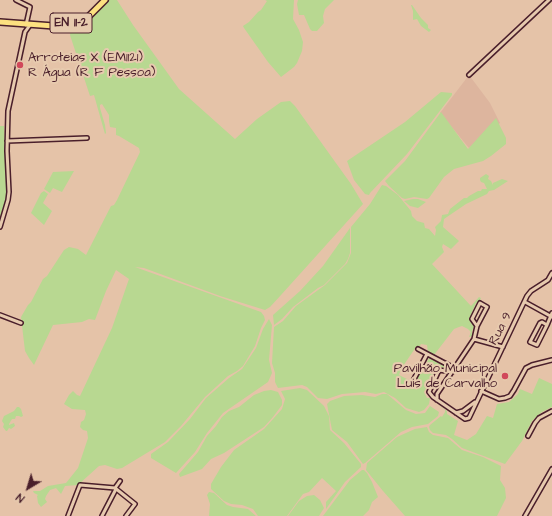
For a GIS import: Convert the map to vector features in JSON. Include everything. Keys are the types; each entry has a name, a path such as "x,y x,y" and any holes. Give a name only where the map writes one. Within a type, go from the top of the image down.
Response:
{"main road":[{"name":"EN 11-2","path":"0,22 54,26 77,22 89,16 105,0"}],"street":[{"path":"0,227 9,192 7,141 8,111 30,7 16,0"},
{"path":"469,75 549,0"},
{"path":"24,32 26,25"},
{"path":"7,141 87,138"},
{"name":"Rua 9","path":"456,413 465,419 469,418 531,291 548,280 552,273"},
{"path":"525,302 551,316 547,325 536,345 530,342 540,323 542,322 547,325"},
{"path":"437,400 437,394 474,340 477,326 487,306 480,303 472,319 477,326"},
{"path":"0,314 21,324"},
{"path":"474,340 503,346"},
{"path":"418,349 453,370"},
{"path":"414,379 427,354"},
{"path":"482,390 499,399 510,396 526,368 552,360"},
{"path":"453,370 439,370 429,392 437,400 456,413"},
{"name":"Rua 9","path":"456,413 463,411 476,401"},
{"path":"528,436 539,418 552,411"},
{"path":"525,516 552,469"},
{"path":"102,516 120,481"},
{"path":"68,516 80,485 116,489 135,504 126,516"}],"shaded area":[{"path":"469,75 490,103 500,123 469,148 440,113"}],"green space":[{"path":"108,0 117,0 179,89 235,139 257,119 281,102 290,101 351,184 363,204 270,307 265,310 220,296 144,268 135,267 261,312 265,320 255,346 243,366 228,376 205,397 181,426 165,442 122,468 117,469 105,465 99,466 78,485 65,486 61,494 56,488 50,490 45,499 47,502 41,507 38,503 38,495 33,491 40,491 48,486 66,483 78,468 88,438 87,431 80,427 86,414 85,410 72,409 64,404 73,391 80,396 112,328 129,279 116,270 95,320 89,319 82,322 53,325 34,365 25,351 21,317 43,279 47,276 64,250 69,247 78,249 86,255 111,206 114,205 117,200 140,152 139,148 116,135 116,128 110,127 109,115 102,104 100,105 100,108 105,125 105,134 94,95 90,96 70,35 72,27 94,14"},
{"path":"265,0 294,0 293,19 303,42 302,51 297,63 281,77 268,62 243,26 261,10 267,1"},
{"path":"298,0 334,0 325,9 323,16 324,23 317,31 312,31 310,29 304,15 299,15 297,4"},
{"path":"411,5 428,25 428,28 431,30 429,32 421,26 417,19 413,20"},
{"path":"441,92 452,93 452,95 407,154 369,195 365,194 354,180 347,161 405,122"},
{"path":"441,112 468,149 496,118 506,138 506,144 483,161 454,169 444,177 429,198 402,198 385,181 405,161"},
{"path":"0,126 4,126 7,195 0,222"},
{"path":"74,171 62,192 53,188 50,193 44,189 53,172"},
{"path":"486,174 489,176 488,179 493,185 493,183 502,179 508,181 494,190 489,191 487,194 466,204 444,219 443,227 459,241 451,249 443,244 442,247 444,252 432,264 471,306 479,297 481,298 479,302 476,303 469,319 474,327 472,336 469,337 471,332 462,326 454,329 434,355 428,352 427,345 421,344 420,346 416,347 401,369 399,375 415,383 416,380 419,380 417,378 429,358 450,369 437,367 424,392 427,398 430,398 429,404 424,410 419,412 406,408 395,398 384,392 376,394 365,392 342,394 327,399 318,398 307,387 302,385 278,388 275,382 275,373 272,363 274,327 283,321 296,306 325,285 347,263 351,253 351,227 370,204 382,185 386,186 398,195 411,211 412,216 417,221 424,223 425,228 429,229 435,236 435,227 441,221 442,215 448,214 450,209 464,198 481,191 482,189 487,189 484,183 480,180 480,178"},
{"path":"44,191 48,194 43,203 52,211 44,225 31,213 41,193"},
{"path":"413,199 426,202 418,208 410,206 404,201"},
{"path":"350,228 350,253 345,264 324,285 293,307 274,325 273,315 300,291 323,266"},
{"path":"269,319 272,325 269,360 272,373 268,382 223,413 207,433 195,452 176,473 151,458 151,454 168,442 190,419 206,398 242,369 256,348 263,329"},
{"path":"539,378 552,384 552,407 542,412 532,421 522,441 505,464 462,448 446,435 433,433 430,430 430,425 441,416 442,417 445,412 445,410 436,403 447,411 447,414 458,421 454,435 467,440 476,434 487,416 493,418 497,404 509,402 518,394 520,389 532,394"},
{"path":"300,388 307,390 324,406 329,416 330,430 344,443 361,464 361,467 345,482 326,509 326,502 336,491 322,478 309,492 303,494 287,516 258,516 253,509 224,501 211,489 211,484 221,467 234,450 264,429 282,409 285,399 281,391"},
{"path":"271,390 278,392 282,400 282,405 264,427 224,453 211,459 202,469 180,477 179,474 198,452 207,436 222,417 229,411 239,407 254,395"},
{"path":"382,394 387,394 406,410 416,414 425,413 430,406 439,412 438,416 428,424 412,427 401,432 363,464 347,442 332,430 327,404 330,401 344,396 362,395 375,397"},
{"path":"17,407 21,409 23,416 16,416 15,419 12,419 9,425 14,423 15,426 6,431 3,427 4,424 2,421 4,416 14,411"},
{"path":"427,427 429,432 433,435 448,438 462,450 483,457 501,466 500,480 505,488 506,498 497,516 405,516 366,470 367,463 397,437 415,429"},
{"path":"362,470 367,473 378,497 372,502 369,510 363,516 323,516 350,480"},
{"path":"209,492 214,493 227,505 248,509 256,516 209,516 210,504 207,495"},
{"path":"314,495 320,500 324,508 319,516 288,516 299,501 307,496"}],"place":[{"name":"Arroteias X (EM1121) R Água (R F Pessoa)","path":"20,65"},
{"name":"Pavilhão Municipal Luís de Carvalho","path":"505,376"}]}
